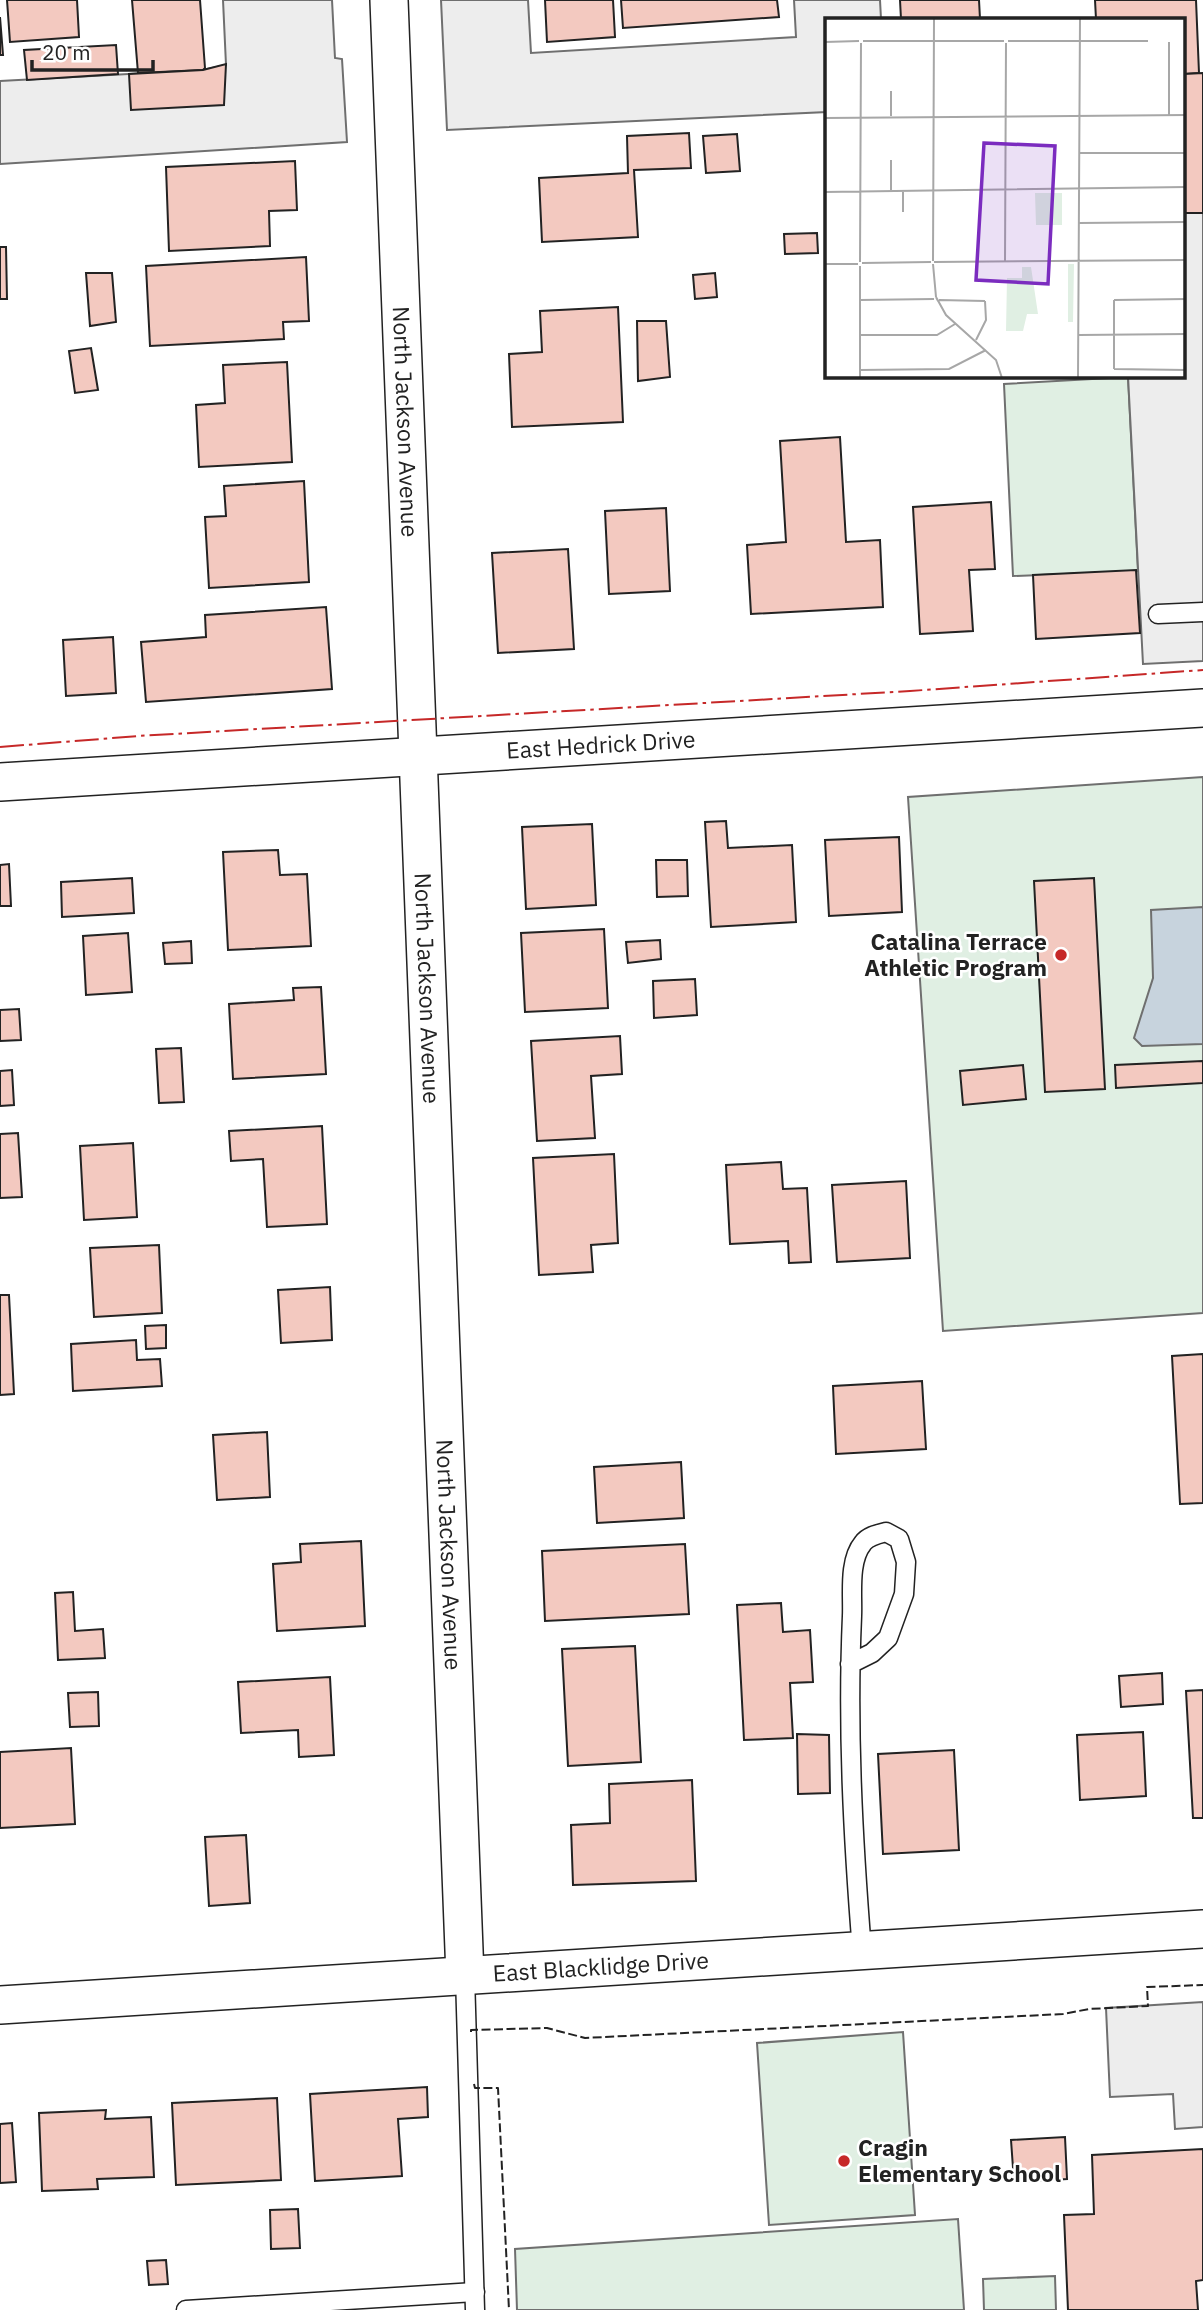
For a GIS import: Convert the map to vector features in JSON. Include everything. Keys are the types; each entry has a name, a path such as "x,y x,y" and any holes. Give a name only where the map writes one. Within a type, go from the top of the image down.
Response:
{"street":[{"name":"North Jackson Avenue","path":"389,0 465,1976"},
{"name":"East Hedrick Drive","path":"0,782 1203,708"},
{"name":"East Blacklidge Drive","path":"0,2005 1203,1929"}],"lane":[{"path":"1158,614 1203,612"},
{"path":"850,1664 872,1653 888,1638 904,1594 906,1562 900,1539 886,1532 873,1536 862,1544 854,1564 850,1664 849,1742 862,1951"},
{"path":"186,2310 475,2301 465,1976"}],"green space":[{"path":"1128,378 1138,571 1013,576 1004,384"},
{"name":"Catalina Terrace Athletic Program","path":"1203,777 1203,1313 943,1331 908,797"},
{"path":"903,2032 915,2215 769,2225 757,2043"},
{"path":"958,2219 964,2310 517,2310 515,2249"},
{"path":"1055,2276 1056,2310 984,2310 983,2279"}],"shaded area":[{"path":"223,0 332,0 335,58 342,59 347,142 0,164 0,81 202,70 226,65"},
{"path":"441,0 528,0 531,53 796,37 794,0 880,0 881,18 825,18 825,112 447,130"},
{"path":"1186,213 1203,213 1203,661 1143,664 1128,378 1186,378"},
{"path":"1203,907 1203,1044 1142,1046 1134,1038 1153,978 1151,910"},
{"path":"1203,2002 1203,2127 1175,2129 1173,2094 1110,2097 1106,2008"}],"building":[{"path":"7,0 77,0 79,37 10,42"},
{"path":"132,0 200,0 205,68 138,73"},
{"path":"545,0 613,0 615,37 547,42"},
{"path":"621,0 777,0 779,17 623,28"},
{"path":"900,0 979,0 980,18 901,18"},
{"path":"1095,0 1196,0 1199,73 1186,74 1186,18 1096,18"},
{"path":"0,17 3,55 0,55"},
{"path":"116,45 118,74 27,80 24,50"},
{"path":"226,64 224,105 131,110 129,74 203,70"},
{"path":"1203,73 1203,213 1186,213 1186,74"},
{"path":"689,133 691,168 634,170 638,237 542,242 539,178 628,173 627,136"},
{"path":"737,134 740,171 706,173 703,136"},
{"path":"295,161 297,210 269,211 270,246 169,251 166,167"},
{"path":"817,233 818,253 785,254 784,234"},
{"path":"0,247 6,247 7,299 0,299"},
{"path":"306,257 309,321 283,322 284,339 150,346 146,266"},
{"path":"86,273 112,273 116,322 90,326"},
{"path":"715,273 717,297 695,299 693,275"},
{"path":"618,307 623,422 512,427 509,354 542,352 540,311"},
{"path":"637,321 666,321 670,377 638,381"},
{"path":"91,348 98,390 75,393 69,351"},
{"path":"287,362 292,462 199,467 196,405 225,403 223,365"},
{"path":"840,437 846,542 880,540 883,607 751,614 747,545 786,542 780,441"},
{"path":"304,481 309,582 209,588 205,517 226,516 224,486"},
{"path":"991,502 995,569 969,570 973,631 920,634 913,507"},
{"path":"666,508 670,591 609,594 605,511"},
{"path":"568,549 574,649 498,653 492,553"},
{"path":"1136,570 1140,633 1036,639 1033,575"},
{"path":"326,607 332,689 146,702 141,642 206,637 205,615"},
{"path":"113,637 116,693 66,696 63,640"},
{"path":"726,821 728,848 792,845 796,922 711,927 705,822"},
{"path":"592,824 596,905 526,909 522,827"},
{"path":"899,837 902,912 829,916 825,840"},
{"path":"278,850 280,875 307,874 311,946 228,950 223,852"},
{"path":"656,860 687,860 688,896 657,897"},
{"path":"9,864 11,906 0,906 0,865"},
{"path":"132,878 134,913 62,917 61,882"},
{"path":"1094,878 1105,1089 1045,1092 1034,881"},
{"path":"604,929 608,1008 525,1012 521,933"},
{"path":"128,933 132,992 86,995 83,936"},
{"path":"660,940 661,959 628,963 626,942"},
{"path":"191,941 192,963 165,964 163,943"},
{"path":"695,979 697,1015 654,1018 653,981"},
{"path":"321,987 326,1074 233,1079 229,1004 294,1000 293,988"},
{"path":"19,1009 21,1040 0,1041 0,1010"},
{"path":"620,1036 622,1074 591,1076 595,1138 537,1141 531,1041"},
{"path":"181,1048 184,1102 159,1103 156,1049"},
{"path":"1203,1061 1203,1083 1116,1088 1115,1065"},
{"path":"1023,1065 1026,1099 963,1105 960,1071"},
{"path":"12,1070 14,1105 0,1106 0,1071"},
{"path":"322,1126 327,1224 267,1227 263,1159 231,1161 229,1131"},
{"path":"18,1133 22,1197 0,1198 0,1134"},
{"path":"133,1143 137,1217 84,1220 80,1146"},
{"path":"614,1154 618,1243 591,1245 593,1272 539,1275 533,1158"},
{"path":"781,1162 783,1189 807,1188 811,1262 789,1263 788,1241 730,1244 726,1165"},
{"path":"906,1181 910,1258 837,1262 832,1185"},
{"path":"159,1245 162,1313 94,1317 90,1248"},
{"path":"330,1287 332,1340 281,1343 278,1290"},
{"path":"0,1295 9,1295 14,1394 0,1395"},
{"path":"166,1325 166,1348 146,1349 145,1326"},
{"path":"136,1340 137,1360 160,1359 162,1386 73,1391 71,1344"},
{"path":"1203,1354 1203,1503 1180,1504 1172,1356"},
{"path":"922,1381 926,1449 836,1454 833,1386"},
{"path":"267,1432 270,1497 217,1500 213,1435"},
{"path":"681,1462 684,1518 597,1523 594,1467"},
{"path":"361,1541 365,1626 277,1631 273,1564 301,1562 300,1544"},
{"path":"685,1544 689,1614 545,1621 542,1551"},
{"path":"73,1592 75,1631 103,1629 105,1658 58,1660 55,1593"},
{"path":"781,1603 783,1632 810,1630 813,1682 790,1683 793,1738 744,1740 737,1605"},
{"path":"635,1646 641,1762 568,1766 562,1649"},
{"path":"1162,1673 1163,1704 1121,1707 1119,1676"},
{"path":"330,1677 334,1755 299,1757 298,1730 241,1733 238,1682"},
{"path":"1203,1690 1203,1818 1193,1818 1186,1691"},
{"path":"98,1692 99,1726 70,1727 68,1693"},
{"path":"1143,1732 1146,1796 1080,1800 1077,1735"},
{"path":"797,1734 829,1735 830,1793 798,1794"},
{"path":"71,1748 75,1824 0,1828 0,1752"},
{"path":"954,1750 959,1850 883,1854 878,1754"},
{"path":"692,1780 696,1881 573,1885 571,1825 610,1823 609,1784"},
{"path":"246,1835 250,1903 209,1906 205,1837"},
{"path":"427,2087 428,2117 398,2119 402,2176 315,2181 310,2094"},
{"path":"277,2098 281,2180 176,2185 172,2103"},
{"path":"106,2110 105,2119 151,2117 154,2177 97,2179 98,2189 42,2191 39,2113"},
{"path":"12,2123 16,2182 0,2183 0,2124"},
{"path":"1065,2137 1067,2179 1014,2182 1011,2140"},
{"path":"1203,2149 1203,2280 1196,2281 1198,2310 1068,2310 1064,2215 1094,2214 1092,2155"},
{"path":"298,2209 300,2248 271,2249 270,2210"},
{"path":"166,2260 168,2284 149,2285 147,2261"}],"fence":[{"path":"471,2032 547,2028 585,2038 1063,2014 1089,2009 1148,2006 1147,1987 1203,1985"},
{"path":"474,2084 475,2088 498,2088 509,2310"}],"power":[{"path":"0,747 138,736 910,691 1203,670"}],"place":[{"name":"Catalina Terrace Athletic Program","path":"1061,955"},
{"name":"Cragin Elementary School","path":"844,2161"}]}
